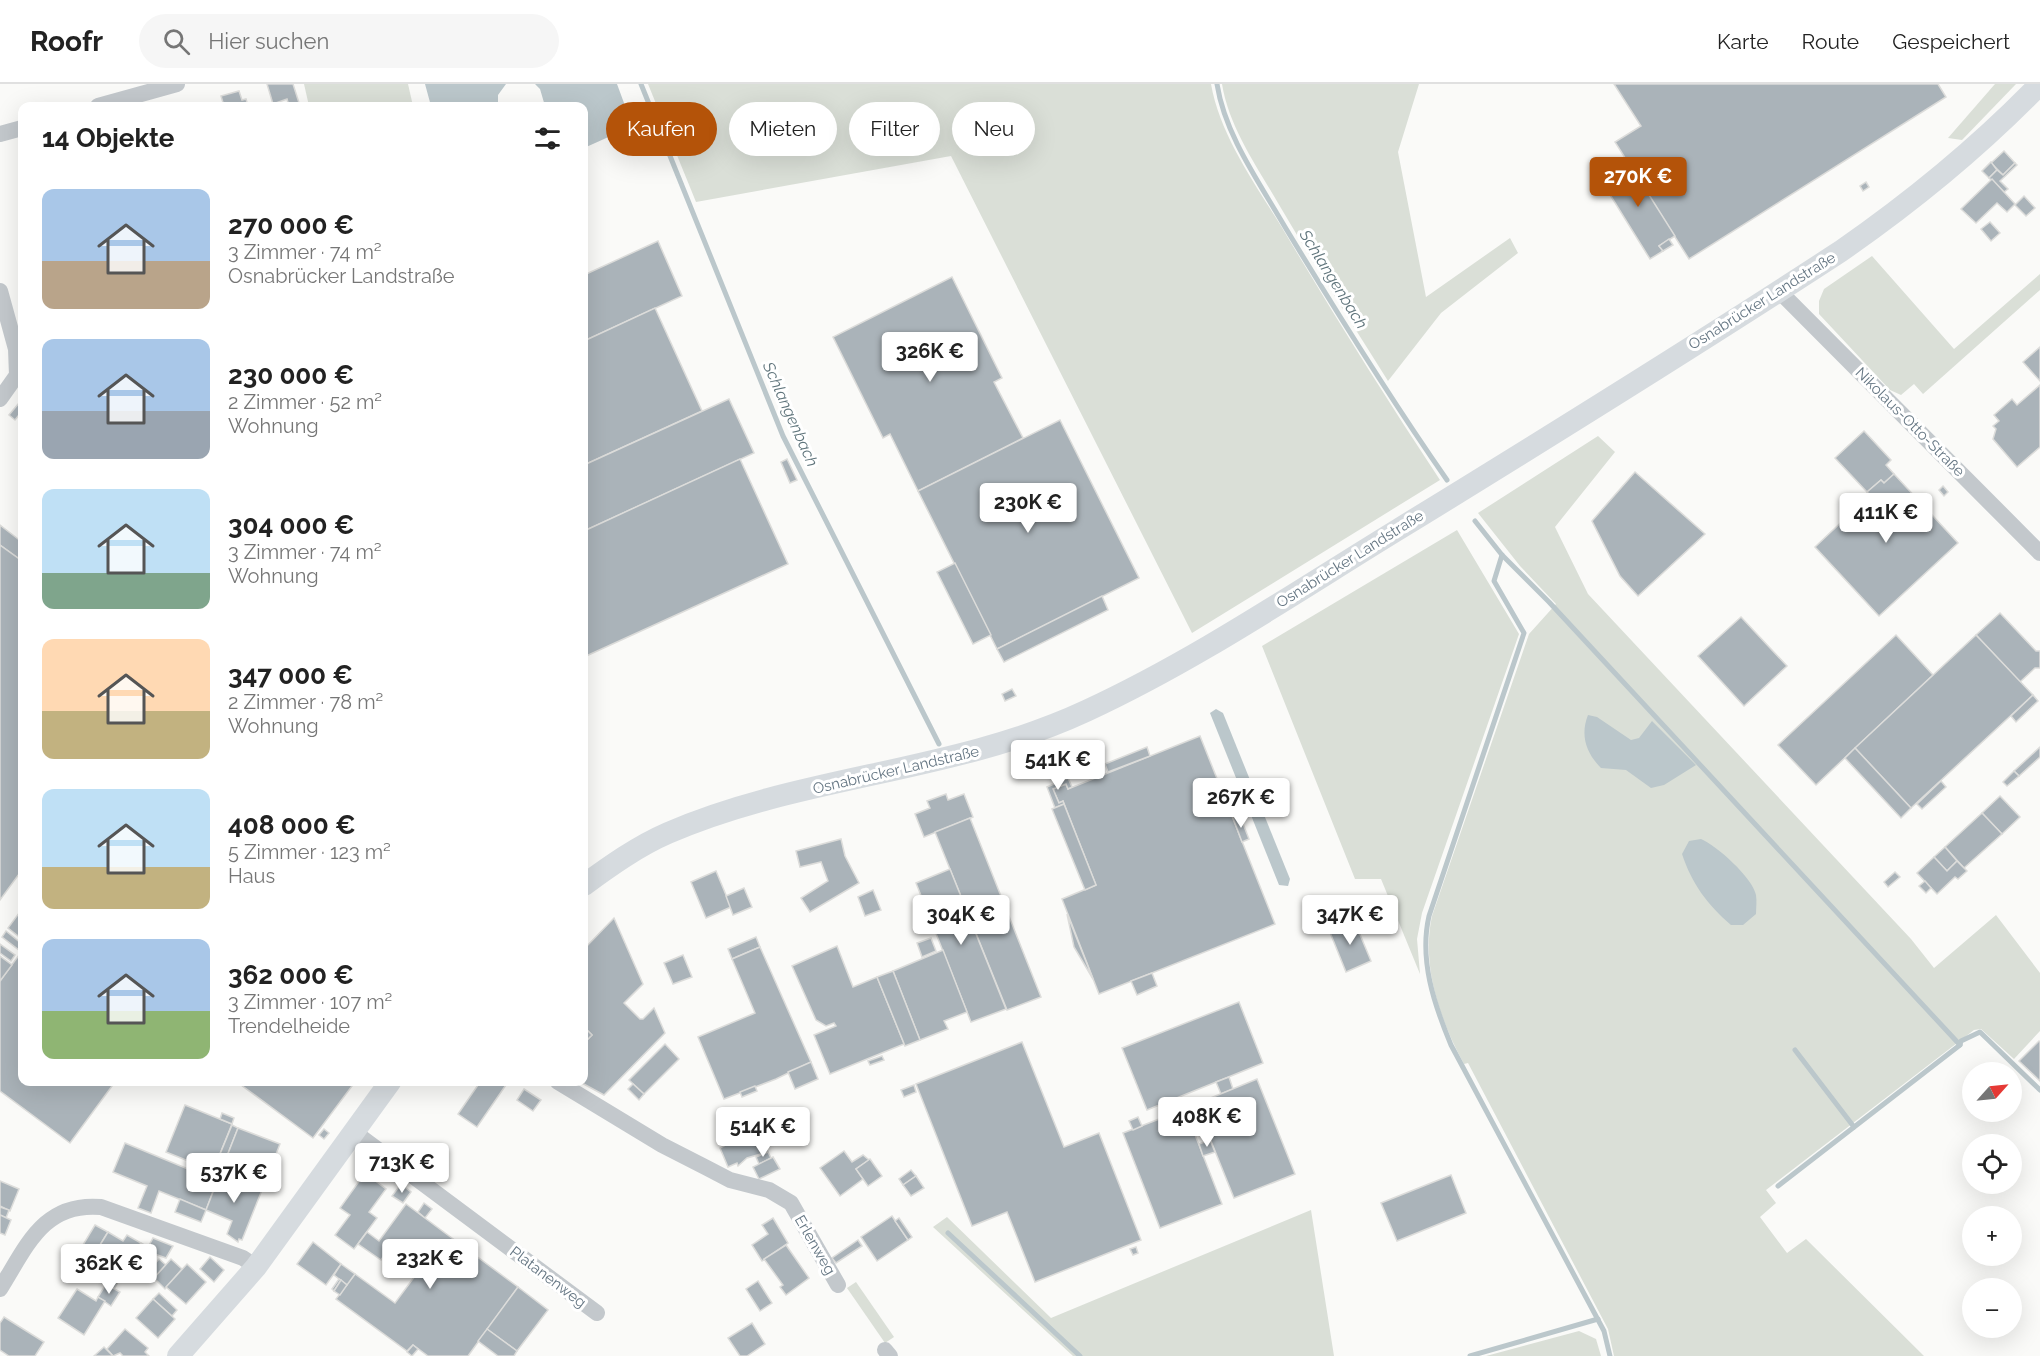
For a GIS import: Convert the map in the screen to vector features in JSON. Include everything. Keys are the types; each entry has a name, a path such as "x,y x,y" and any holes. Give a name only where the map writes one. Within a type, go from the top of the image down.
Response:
{"street":[{"path":"112,102 177,84"},
{"name":"Osnabrücker Landstraße","path":"588,882 620,859 665,834 722,812 986,749 1082,713 1145,682 1435,506 1779,291 1903,208 1994,132 2039,88"},
{"path":"0,134 18,129"},
{"path":"0,291 16,349 18,375 0,399"},
{"name":"Nikolaus-Otto-Straße","path":"1779,291 2040,553"},
{"path":"178,1356 256,1267 387,1086"},
{"name":"Erlenweg","path":"565,1086 662,1145 730,1180 769,1190 791,1203 838,1285"},
{"name":"Platanenweg","path":"354,1132 597,1313"},
{"path":"0,1289 38,1228 62,1211 81,1205 101,1207 243,1258 256,1267"}],"shaded area":[{"path":"304,84 408,84 412,102 308,102"},
{"path":"425,84 506,84 498,95 498,102 430,102"},
{"path":"535,84 617,84 624,102 606,102 606,138 588,146 588,102 544,102 540,89"},
{"path":"648,84 1211,84 1222,122 1249,175 1440,480 1192,633 951,156 696,202 677,156 717,156 717,102 655,102"},
{"path":"1222,84 1419,84 1398,152 1426,297 1510,238 1518,253 1441,313 1388,381 1252,160 1237,131"},
{"path":"1995,84 2016,84 1962,140 1948,138"},
{"path":"1872,256 1954,349 2040,274 2040,290 1923,394 1914,384 1901,395 1890,390 1819,314 1819,301 1824,289"},
{"path":"1598,436 1615,452 1555,527 1588,594 1911,939 1934,968 1996,915 2040,973 2040,1031 2014,1059 1981,1029 1974,1030 1766,1190 1776,1203 1760,1217 1787,1253 1806,1239 1924,1356 1614,1356 1608,1329 1468,1063 1464,1064 1455,1047 1440,1011 1429,954 1432,916 1529,634 1556,604 1520,566 1478,513"},
{"path":"1457,530 1519,634 1422,913 1417,939 1420,974 1381,879 1355,879 1262,646"},
{"path":"1216,709 1223,713 1290,879 1288,886 1279,885 1210,713"},
{"path":"1588,715 1597,717 1631,740 1639,738 1652,721 1696,765 1664,785 1651,788 1626,770 1601,768 1588,750 1586,743 1585,730"},
{"path":"1701,839 1733,863 1753,888 1756,897 1756,914 1743,925 1731,925 1722,917 1701,893 1690,875 1682,854 1689,841"},
{"path":"1311,1210 1334,1356 1073,1356 933,1227 947,1217 1051,1318"},
{"path":"856,1282 894,1337 885,1343 847,1288"},
{"path":"1579,1331 1596,1339 1601,1356 1486,1356"}],"building":[{"path":"267,84 293,84 299,102 288,102 287,99 272,102"},
{"path":"1614,84 1938,84 1946,97 1689,259 1615,142 1641,126"},
{"path":"239,91 242,100 246,99 247,102 223,102 221,96"},
{"path":"2004,151 2015,163 2003,175 1991,163"},
{"path":"1627,160 1675,236 1659,246 1663,251 1650,259 1599,177"},
{"path":"1991,162 1997,170 1989,178 1982,171"},
{"path":"2015,163 2017,165 2000,181 2008,189 2004,192 1989,178 1997,170 2003,175"},
{"path":"1992,179 2015,204 2007,212 1997,203 1976,223 1961,209"},
{"path":"1866,182 1869,187 1863,191 1860,186"},
{"path":"2024,196 2035,208 2026,216 2015,205"},
{"path":"1990,222 2000,233 1991,241 1981,229"},
{"path":"1669,239 1673,245 1663,251 1659,246"},
{"path":"658,241 682,296 588,339 588,273"},
{"path":"952,277 1002,378 994,382 1023,438 918,491 890,434 883,438 833,337"},
{"path":"655,308 702,411 588,463 588,339"},
{"path":"2040,347 2040,381 2023,362"},
{"path":"2040,385 2040,447 2017,467 1993,439 1996,429 1993,426 1999,421 1994,415 2012,399 2017,405"},
{"path":"729,399 754,453 588,529 588,463"},
{"path":"18,404 18,416 15,420 9,415"},
{"path":"1060,420 1139,578 997,649 918,491"},
{"path":"1864,431 1891,460 1886,465 1894,474 1884,483 1881,480 1867,492 1835,458"},
{"path":"740,459 788,564 588,655 588,529"},
{"path":"787,459 797,480 790,483 781,462"},
{"path":"1635,472 1705,534 1638,596 1620,576 1592,521"},
{"path":"1894,474 1958,543 1879,616 1815,547 1870,495 1867,492 1881,480 1884,483"},
{"path":"1943,486 1948,492 1944,496 1939,490"},
{"path":"0,525 18,539 18,558 0,545"},
{"path":"0,545 18,558 18,875 0,900"},
{"path":"955,563 991,635 973,644 937,572"},
{"path":"1102,596 1108,610 1004,662 997,649"},
{"path":"2000,613 2036,651 2040,651 2040,668 2035,668 2020,682 1976,635"},
{"path":"1741,617 1787,666 1744,706 1698,656"},
{"path":"1896,635 1933,675 1816,785 1778,745"},
{"path":"1976,635 2033,695 1911,808 1855,748"},
{"path":"1012,689 1016,696 1005,701 1002,694"},
{"path":"2033,695 2038,701 2016,722 2011,716"},
{"path":"1200,736 1275,924 1099,994 1062,899 1096,885 1063,801 1059,803 1053,789 1066,784 1068,789"},
{"path":"1147,747 1150,756 1108,772 1105,764"},
{"path":"2040,747 2040,757 2019,776 2014,771"},
{"path":"1855,748 1911,808 1901,818 1845,758"},
{"path":"2014,771 2019,776 2007,786 2003,782"},
{"path":"1068,778 1072,787 1068,789 1066,784 1053,789 1059,803 1063,801 1064,804 1055,808 1047,787"},
{"path":"1941,781 1946,787 1922,809 1917,804"},
{"path":"946,794 948,800 964,794 973,817 924,837 915,814 930,808 927,801"},
{"path":"2000,796 2020,817 2002,834 1982,813"},
{"path":"1064,804 1096,885 1085,890 1052,809"},
{"path":"1982,813 2002,834 1964,868 1945,847"},
{"path":"1240,816 1249,839 1242,842 1233,818"},
{"path":"970,818 1041,997 1007,1010 935,832"},
{"path":"841,839 845,856 859,883 810,912 801,898 828,881 821,862 800,867 796,851"},
{"path":"1945,847 1957,861 1947,871 1934,857"},
{"path":"1934,857 1947,871 1957,861 1967,871 1958,879 1955,877 1937,894 1917,873"},
{"path":"950,869 1006,1009 971,1022 916,883"},
{"path":"716,871 731,907 706,918 691,882"},
{"path":"1895,872 1900,877 1888,887 1884,882"},
{"path":"1925,881 1931,888 1926,893 1919,886"},
{"path":"744,888 752,907 733,915 726,896"},
{"path":"873,890 881,910 865,916 858,897"},
{"path":"18,914 18,936 8,928"},
{"path":"1067,914 1093,979 1074,947"},
{"path":"614,918 643,984 624,1003 640,1019 643,1019 654,1008 665,1033 604,1095 587,1086 588,1039 592,1035 588,1031 588,945"},
{"path":"1354,920 1371,961 1346,972 1329,930"},
{"path":"6,931 18,941 18,949 2,937"},
{"path":"756,937 760,947 732,959 728,949"},
{"path":"931,938 936,951 922,957 917,943"},
{"path":"0,944 15,955 11,961 0,953"},
{"path":"837,946 853,987 877,977 905,1046 904,1044 830,1074 814,1035 836,1026 834,1023 826,1026 816,1020 792,966"},
{"path":"760,947 811,1062 776,1079 724,1099 698,1037 755,1013 732,959"},
{"path":"943,950 967,1012 944,1021 948,1029 920,1040 893,971"},
{"path":"683,955 692,977 673,984 664,963"},
{"path":"0,956 12,965 0,981"},
{"path":"18,956 18,1086 112,1086 70,1143 0,1091 0,981"},
{"path":"893,971 920,1040 905,1046 877,977"},
{"path":"1152,973 1157,986 1137,995 1131,981"},
{"path":"1239,1002 1263,1063 1147,1110 1122,1048"},
{"path":"2039,1041 2040,1081 2022,1062 2019,1061"},
{"path":"1022,1042 1064,1147 1099,1133 1141,1240 1035,1282 1007,1212 972,1226 916,1084"},
{"path":"665,1044 679,1059 644,1094 629,1080"},
{"path":"882,1056 884,1060 870,1065 868,1061"},
{"path":"811,1062 818,1079 795,1089 788,1072"},
{"path":"1229,1077 1233,1089 1221,1094 1216,1082"},
{"path":"1257,1079 1295,1174 1234,1198 1196,1104"},
{"path":"633,1084 644,1094 639,1100 628,1089"},
{"path":"914,1085 916,1092 904,1097 901,1090"},
{"path":"242,1086 352,1086 313,1138"},
{"path":"477,1086 505,1086 477,1127 458,1114"},
{"path":"755,1086 757,1091 742,1097 740,1092"},
{"path":"524,1089 541,1100 533,1111 517,1100"},
{"path":"185,1105 232,1124 213,1171 166,1152"},
{"path":"1185,1109 1222,1204 1160,1228 1123,1133"},
{"path":"222,1113 234,1118 232,1124 220,1119"},
{"path":"1138,1117 1142,1126 1133,1130 1129,1121"},
{"path":"779,1120 793,1123 791,1132 777,1129"},
{"path":"232,1125 238,1128 220,1174 213,1171"},
{"path":"238,1128 280,1144 262,1190 220,1174"},
{"path":"324,1129 329,1133 324,1139 319,1135"},
{"path":"737,1133 740,1139 754,1133 758,1141 763,1139 768,1152 747,1158 738,1166 737,1163 728,1167 720,1148 724,1146 721,1139"},
{"path":"1210,1140 1215,1152 1203,1156 1199,1144"},
{"path":"125,1143 217,1181 206,1210 159,1191 151,1213 138,1208 147,1186 113,1172"},
{"path":"844,1151 852,1162 863,1155 869,1160 856,1169 863,1179 840,1196 820,1168"},
{"path":"768,1152 771,1158 759,1164 756,1157"},
{"path":"773,1157 780,1169 759,1179 753,1167"},
{"path":"870,1159 882,1176 868,1186 856,1169"},
{"path":"911,1170 916,1176 903,1185 899,1179"},
{"path":"365,1173 386,1189 369,1212 377,1218 354,1249 335,1235 350,1215 340,1208"},
{"path":"220,1174 262,1190 242,1240 239,1239 238,1242 227,1234 232,1221 206,1210"},
{"path":"1451,1175 1466,1213 1397,1241 1381,1203"},
{"path":"916,1176 924,1188 911,1196 903,1185"},
{"path":"0,1181 19,1189 10,1211 0,1206"},
{"path":"401,1184 411,1192 403,1203 392,1196"},
{"path":"180,1199 206,1210 201,1222 175,1212"},
{"path":"424,1203 432,1209 425,1218 418,1212"},
{"path":"406,1204 518,1287 468,1356 428,1356 413,1345 407,1351 336,1299 355,1274 395,1303 415,1276 385,1254 381,1260 358,1244 367,1232 379,1241"},
{"path":"0,1207 9,1210 6,1218 0,1215"},
{"path":"0,1215 11,1220 5,1235 0,1233"},
{"path":"892,1216 908,1240 877,1261 861,1237"},
{"path":"773,1218 788,1243 762,1261 752,1245 768,1234 762,1225"},
{"path":"899,1218 912,1237 908,1240 895,1221"},
{"path":"95,1225 108,1232 84,1271 72,1263"},
{"path":"108,1232 123,1241 127,1235 141,1243 114,1289 84,1271"},
{"path":"153,1238 173,1246 166,1258 146,1251"},
{"path":"858,1240 862,1246 836,1263 832,1258"},
{"path":"313,1242 341,1264 326,1285 297,1264"},
{"path":"141,1243 148,1247 140,1260 134,1256"},
{"path":"786,1245 809,1278 786,1295 780,1287 783,1285 764,1259"},
{"path":"1136,1247 1138,1253 1133,1255 1130,1249"},
{"path":"210,1257 224,1270 214,1282 200,1269"},
{"path":"159,1259 166,1265 154,1278 147,1272"},
{"path":"171,1259 182,1269 165,1289 154,1278"},
{"path":"187,1264 206,1282 186,1304 166,1287"},
{"path":"341,1264 355,1274 347,1285 334,1275"},
{"path":"339,1279 341,1280 334,1291 332,1289"},
{"path":"341,1280 347,1285 340,1295 334,1291"},
{"path":"758,1281 772,1303 760,1311 746,1289"},
{"path":"106,1284 120,1292 111,1306 98,1297"},
{"path":"518,1287 548,1310 517,1351 487,1329"},
{"path":"77,1289 96,1301 98,1297 105,1301 84,1335 58,1318"},
{"path":"159,1293 177,1310 172,1316 153,1299"},
{"path":"153,1299 175,1319 158,1338 136,1318"},
{"path":"4,1317 44,1342 35,1356 9,1356 0,1350 0,1323"},
{"path":"752,1323 765,1344 747,1356 740,1356 728,1338"},
{"path":"125,1329 148,1348 145,1352 149,1356 123,1356 120,1353 113,1356 107,1349"},
{"path":"487,1329 517,1351 514,1356 498,1356 478,1341"},
{"path":"413,1345 418,1349 412,1356 407,1352"},
{"path":"104,1347 113,1356 94,1356"}],"waterway":[{"name":"Schlangenbach","path":"641,84 783,436 939,744"},
{"name":"Schlangenbach","path":"1217,84 1227,122 1254,175 1364,355 1447,480"},
{"path":"1475,521 1502,555 1549,602 1960,1045"},
{"path":"1502,555 1494,581 1524,633 1429,916 1426,932 1427,965 1434,998 1451,1045 1604,1331 1610,1356"},
{"path":"1778,1186 1960,1045 1961,1041 1980,1032 2040,1090"},
{"path":"1795,1050 1854,1127"},
{"path":"948,1233 1080,1356"},
{"path":"1470,1356 1598,1319"}]}
